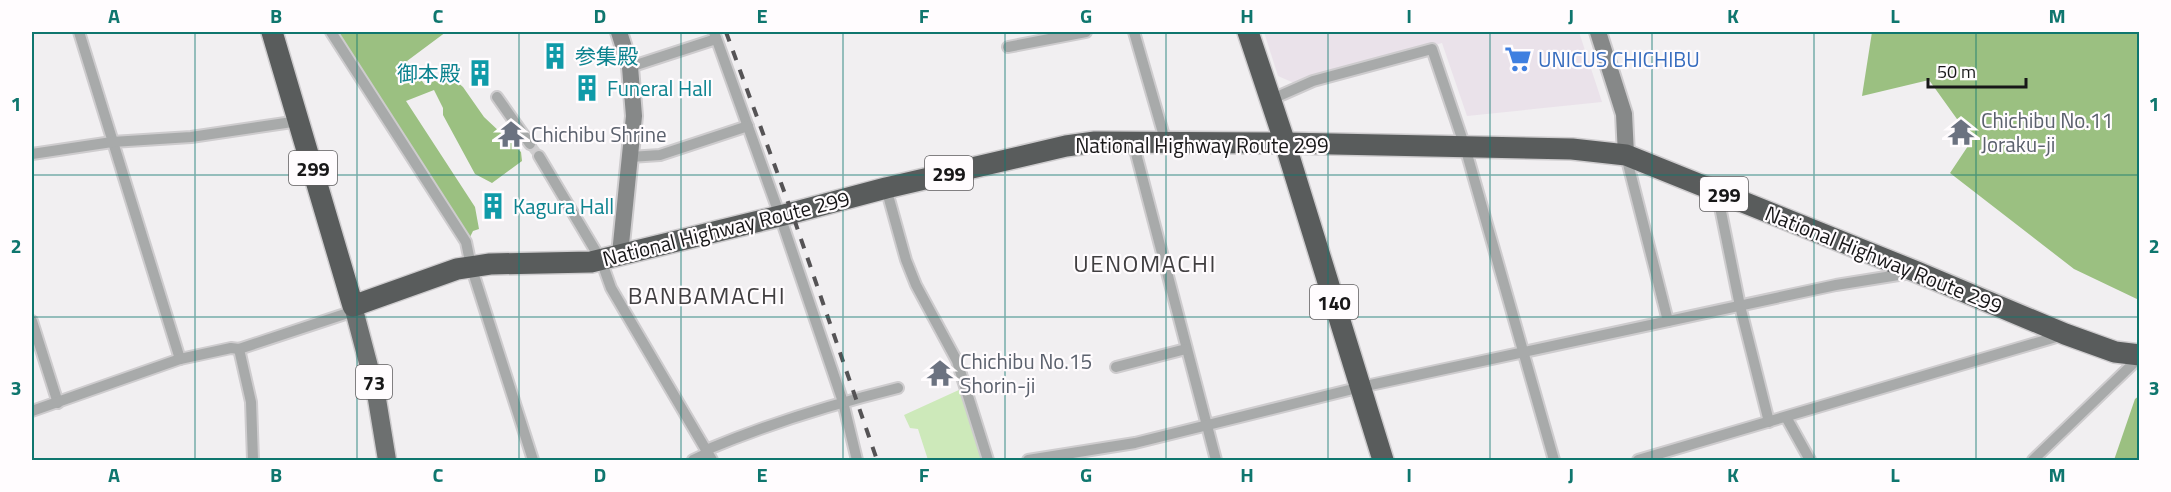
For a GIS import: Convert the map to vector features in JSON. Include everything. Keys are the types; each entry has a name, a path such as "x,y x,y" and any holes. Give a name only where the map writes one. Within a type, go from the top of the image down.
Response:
{"highway":[{"name":"299","path":"272,32 353,308"},
{"name":"140","path":"1248,32 1285,143 1383,460"},
{"name":"National Highway Route 299","path":"353,308 441,274 471,267 591,262 886,188 1066,146 1095,142 1572,149 1626,155 2065,334 2115,352 2139,356"}],"main road":[{"name":"73","path":"353,308 376,393 387,460"}],"street":[{"path":"79,32 180,359"},
{"path":"331,32 466,242 471,267 533,460"},
{"path":"619,32 630,67 634,116 630,157 610,257 611,288 709,455"},
{"path":"1008,47 1086,32"},
{"path":"1134,32 1166,143"},
{"path":"1598,32 1624,114 1626,155 1668,321"},
{"path":"630,67 715,35 843,402 857,460"},
{"path":"1270,100 1313,81 1432,49 1465,147 1554,460"},
{"path":"497,97 610,257"},
{"path":"32,153 112,142 191,137 299,121"},
{"path":"630,157 660,155 748,126"},
{"path":"1133,142 1216,460"},
{"path":"886,188 906,260 916,285 957,361 988,460"},
{"path":"1717,191 1740,306 1769,422"},
{"path":"1028,460 1135,443 1361,387 1836,285 1917,272"},
{"path":"32,411 180,359 231,348 238,349 353,308"},
{"path":"32,321 58,403"},
{"path":"1638,460 1660,457 1769,422 2065,334"},
{"path":"238,349 251,402 253,460"},
{"path":"1116,367 1186,349"},
{"path":"2033,460 2139,356"},
{"path":"693,460 709,455 749,432 843,402 898,388"},
{"path":"1786,417 1810,460"}],"shaded area":[{"name":"UNICUS CHICHIBU","path":"1264,32 1579,32 1602,102 1467,116 1442,43 1294,83 1278,76"}],"green space":[{"path":"337,32 446,32 407,61 425,85 449,75 463,87 484,117 521,152 522,161 492,183 475,174 443,115 443,108 434,90 406,101 475,207 479,229 473,231 470,237"},
{"path":"1872,32 2139,32 2139,300 2074,269 1950,173 1972,140 1929,80 1862,96"},
{"path":"961,389 983,460 928,460 918,429 910,428 904,415"},
{"path":"2139,396 2139,460 2114,460 2135,399"}],"tunnel":[{"path":"530,144 536,152"}],"railway":[{"path":"726,32 792,213 877,460"}],"place":[{"name":"参集殿","path":"555,56"},
{"name":"UNICUS CHICHIBU","path":"1518,59"},
{"name":"御本殿","path":"480,73"},
{"name":"Funeral Hall","path":"587,88"},
{"name":"Chichibu No.11 Joraku-ji","path":"1961,132"},
{"name":"Chichibu Shrine","path":"511,134"},
{"name":"Kagura Hall","path":"493,206"},
{"name":"Chichibu No.15 Shorin-ji","path":"940,373"}],"district":[{"name":"UENOMACHI","path":"1145,263"},
{"name":"BANBAMACHI","path":"707,295"}]}
